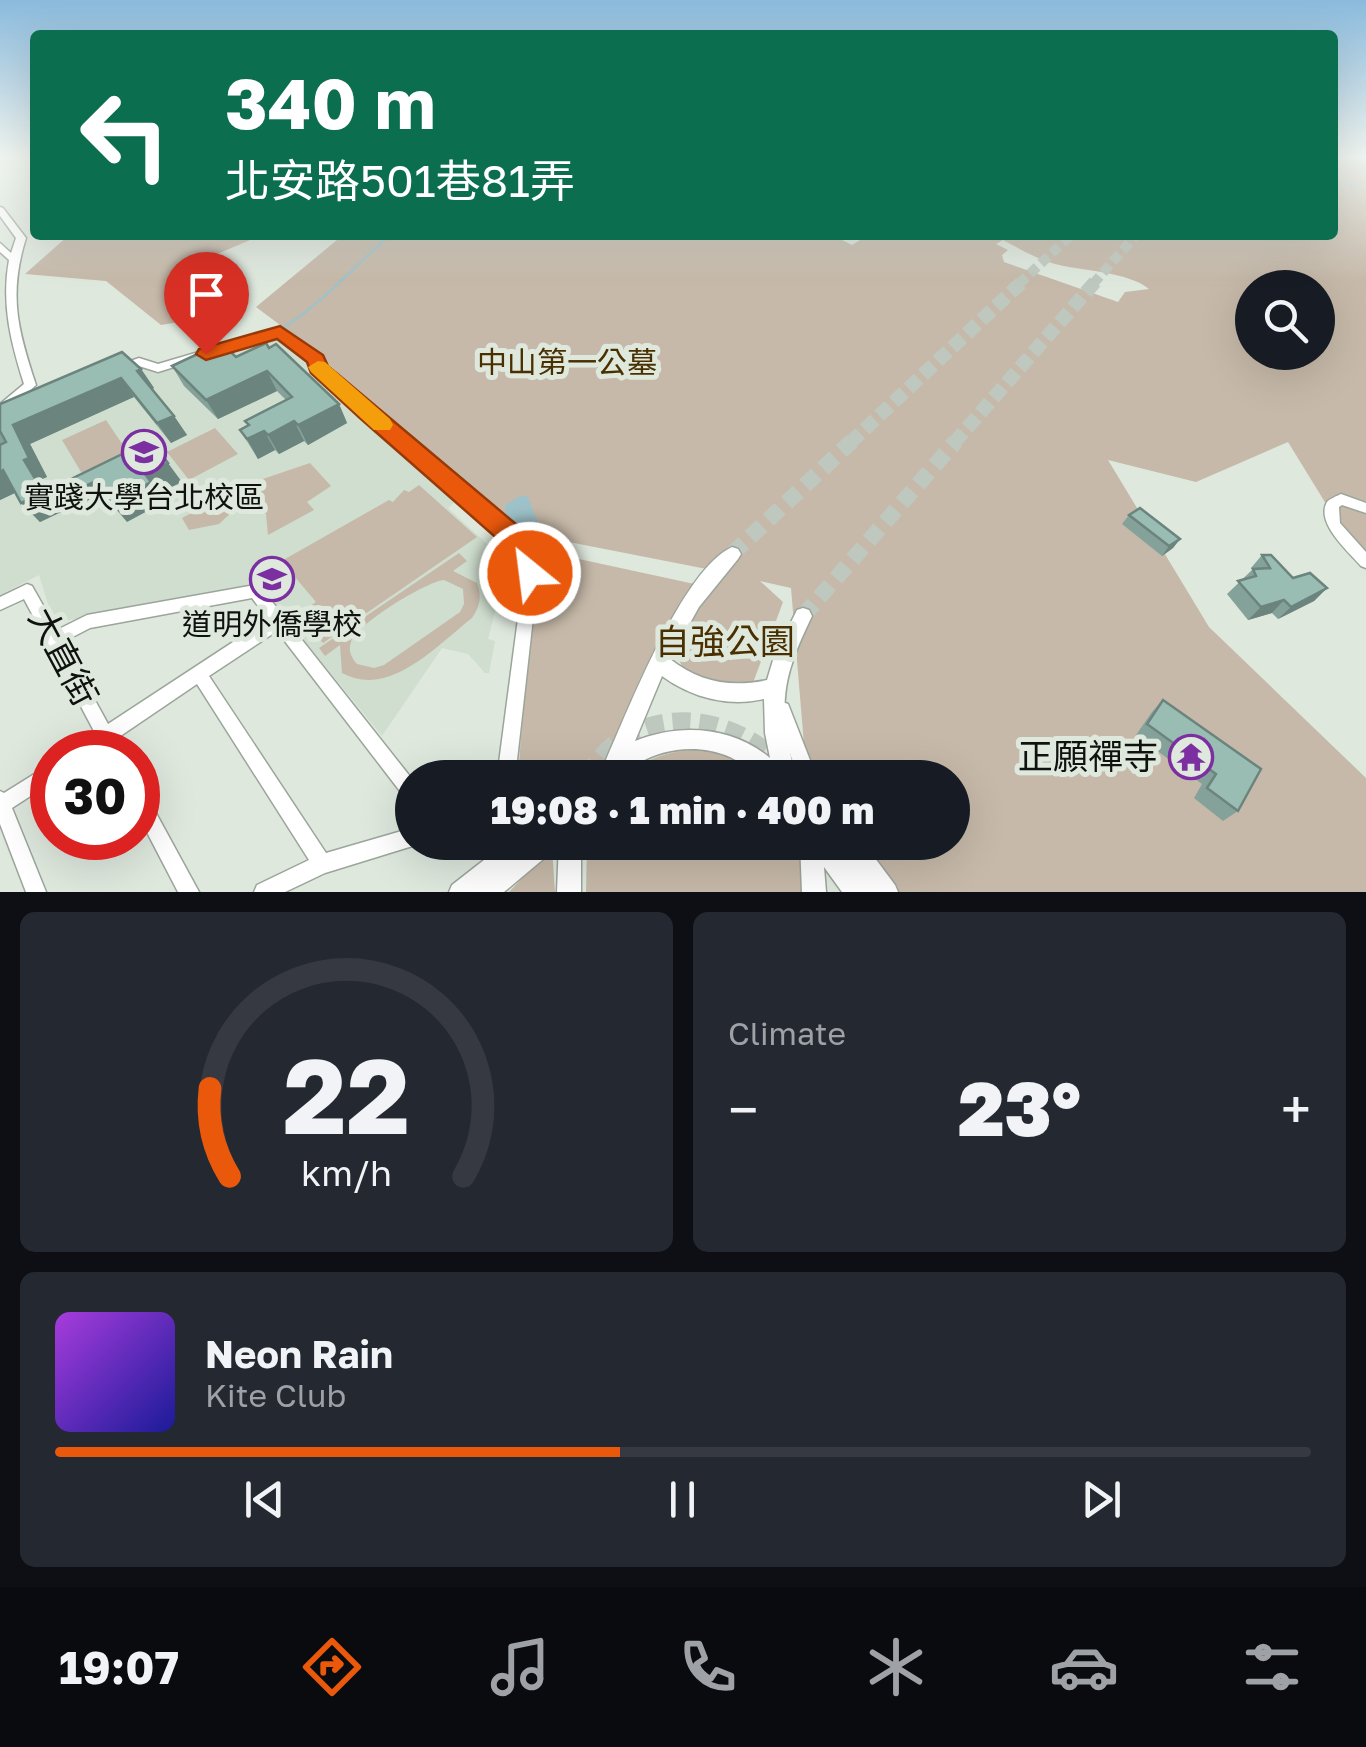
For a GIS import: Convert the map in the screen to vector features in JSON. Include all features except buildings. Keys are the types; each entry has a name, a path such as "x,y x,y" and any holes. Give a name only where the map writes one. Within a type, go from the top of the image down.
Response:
{"main road":[{"path":"614,760 686,606 703,582 732,554"},
{"path":"780,760 774,735 772,688 784,649 803,616"},
{"path":"659,662 687,683 734,696 772,688"},
{"path":"629,760 674,738 707,739 738,748 753,760"},
{"path":"486,892 524,860"},
{"path":"569,892 570,860"},
{"path":"812,860 814,892"},
{"path":"833,860 856,892"}],"street":[{"path":"0,210 22,238 11,258 7,319 30,385 26,403 0,422"},
{"path":"0,246 11,258"},
{"path":"102,377 134,362 158,368 280,332 316,359 318,368 492,518 526,553 530,585 508,760"},
{"path":"0,404 26,403"},
{"path":"0,411 26,403"},
{"path":"1366,508 1341,499 1332,505 1333,524 1366,562"},
{"name":"大直街","path":"0,604 27,590 103,730"},
{"path":"54,638 87,622 255,591 395,771"},
{"path":"128,730 199,674 280,620"},
{"path":"199,674 322,864"},
{"path":"772,688 801,760"},
{"path":"30,786 1,804 36,892"},
{"path":"160,839 188,892"},
{"path":"264,892 322,864 395,842"},
{"path":"459,892 500,860"},
{"path":"854,860 878,892"},
{"path":"864,860 888,892"}],"shaded area":[{"name":"道明外僑學校","path":"274,333 459,498 448,508 508,563 488,639 495,641 489,673 468,654 442,648 382,736 258,584 54,623 39,575 0,595 0,425 141,365 160,370"}],"green space":[{"name":"中山第一公墓","path":"1338,198 1366,198 1366,569 1288,442 1196,482 1108,460 1209,627 1366,778 1366,892 894,892 869,860 970,860 970,760 805,760 791,588 760,581 783,602 750,691 686,674 673,648 722,572 528,534 371,404 316,352 256,307 337,240 842,240 852,245 860,240 1003,240 1338,240","holes":["1003,240 1048,262 1118,275 1149,289 1125,292 1118,302 1004,262 1002,255 1008,250 996,244"]},
{"path":"63,240 250,240 210,257 244,287 222,315 161,325 106,281 25,274"},
{"path":"106,420 133,460 87,482 62,440"},
{"path":"215,428 238,454 189,480 167,452"},
{"path":"310,463 331,486 307,502 314,510 268,535 266,514 254,505 234,510 219,524 189,530 182,518 214,501 227,512 216,498 240,483 250,482 257,492 252,497 260,492 254,482"},
{"path":"419,485 477,537 323,643 299,614 316,602 284,564 285,559"},
{"name":"自強公園","path":"528,548 699,585 657,647 604,760 519,760 533,572"},
{"path":"459,553 467,561 453,571 477,583 480,597 475,614 412,665 378,679 360,679 342,673 340,645 325,656 319,648","holes":["444,580 463,589 460,612 384,665 374,668 357,664 353,659 350,645 356,634 393,605 435,582"]},
{"path":"706,749 738,760 652,760"},
{"path":"540,860 553,860 555,892 509,892"},
{"path":"587,860 801,860 802,892 586,892"}],"water":[{"path":"522,495 528,497 541,531 530,538 506,516 505,505"}],"waterway":[{"path":"281,329 323,297 385,240"}],"tunnel":[{"path":"1019,284 1066,240"},
{"path":"1093,284 1132,240"},
{"path":"850,443 1022,282"},
{"path":"954,443 1095,282"},
{"path":"732,554 852,441"},
{"path":"803,616 956,441"},
{"path":"599,760 617,742 637,731 679,721 721,727 777,760"}],"slow traffic":[{"path":"318,367 382,425"}],"place":[{"name":"實踐大學台北校區","path":"144,452"},
{"name":"道明外僑學校","path":"272,579"},
{"name":"正願禪寺","path":"1191,757"}],"route":[{"path":"206,354 280,332 316,359 318,368 369,414 520,543 530,573"}]}
